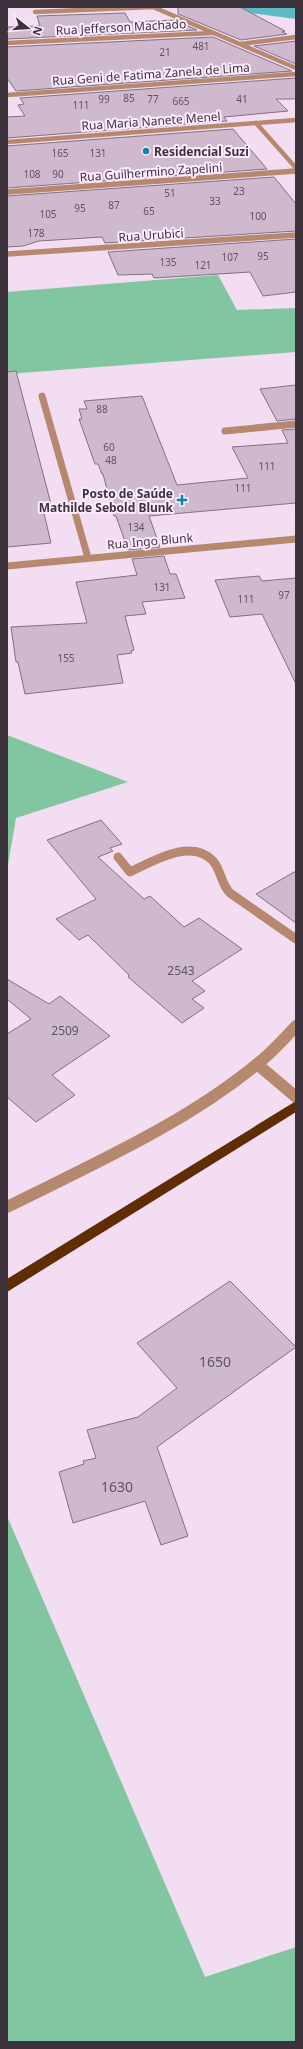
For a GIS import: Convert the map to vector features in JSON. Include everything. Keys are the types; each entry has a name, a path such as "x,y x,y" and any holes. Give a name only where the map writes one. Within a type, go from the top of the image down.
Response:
{"highway":[{"path":"7,1286 296,1106"}],"street":[{"path":"35,12 153,7 296,68"},
{"name":"Rua Jefferson Machado","path":"7,43 212,33"},
{"path":"239,44 296,36"},
{"name":"Rua Geni de Fatima Zanela de Lima","path":"7,95 296,74"},
{"name":"Rua Maria Nanete Menel","path":"7,142 296,120"},
{"path":"256,123 296,170"},
{"name":"Rua Guilhermino Zapelini","path":"7,192 296,170"},
{"name":"Rua Urubici","path":"7,254 296,235"},
{"path":"42,396 88,558"},
{"path":"225,430 296,424"},
{"name":"Rua Ingo Blunk","path":"7,566 296,539"},
{"path":"118,857 130,872 172,853 185,850 200,853 212,859 229,892 296,939"},
{"path":"7,1207 127,1146 200,1103 257,1064 296,1026"},
{"path":"257,1064 296,1096"}],"green space":[{"path":"218,275 237,310 296,308 296,352 7,374 7,292"},
{"path":"7,735 128,782 16,818 7,871"},
{"path":"7,1516 205,1977 296,1947 296,2042 7,2042"}],"building":[{"path":"178,7 240,7 285,31 282,32 287,34 241,40 178,14"},
{"path":"125,13 130,22 175,20 197,30 7,39 7,27 40,26 37,16"},
{"path":"213,37 292,71 16,91 7,78 7,47"},
{"path":"296,41 296,64 254,46"},
{"path":"296,78 296,99 276,99 288,111 224,117 227,121 7,138 7,117 25,116 18,105 24,104 20,98"},
{"path":"233,129 267,169 7,188 7,146"},
{"path":"274,177 296,204 296,231 105,243 102,237 39,241 23,246 7,247 7,196"},
{"path":"296,239 296,292 263,296 250,272 154,278 152,274 118,275 108,252"},
{"path":"16,371 51,504 42,505 51,543 7,547 7,372"},
{"path":"296,385 296,419 277,421 260,389"},
{"path":"142,396 177,485 248,478 232,447 288,443 282,430 296,429 296,503 149,516 160,547 128,550 116,516 114,516 103,474 98,464 95,464 79,419 82,419 79,409 87,409 84,401"},
{"path":"164,556 170,574 176,574 185,598 142,602 146,614 125,616 134,650 131,651 132,653 117,655 123,683 25,694 18,662 16,662 11,627 87,623 76,582 137,575 132,559"},
{"path":"259,576 262,581 296,578 296,684 262,614 230,617 215,580"},
{"path":"101,820 122,844 110,848 113,851 98,857 144,899 150,896 184,927 199,918 242,949 192,981 205,991 192,999 204,1008 182,1023 128,977 129,975 88,935 79,940 56,919 96,899 47,840"},
{"path":"296,871 296,923 256,894"},
{"path":"7,979 49,1004 60,996 110,1036 52,1075 75,1095 36,1122 7,1097 7,1034 31,1019 7,999"},
{"path":"230,1281 296,1347 157,1447 188,1536 161,1545 145,1501 73,1523 59,1472 84,1464 83,1461 96,1458 87,1430 138,1417 177,1388 137,1343"}],"waterway":[{"path":"250,7 296,12"}],"place":[{"name":"Residencial Suzi","path":"146,151"},
{"name":"Posto de Saúde Mathilde Sebold Blunk","path":"182,500"}]}
